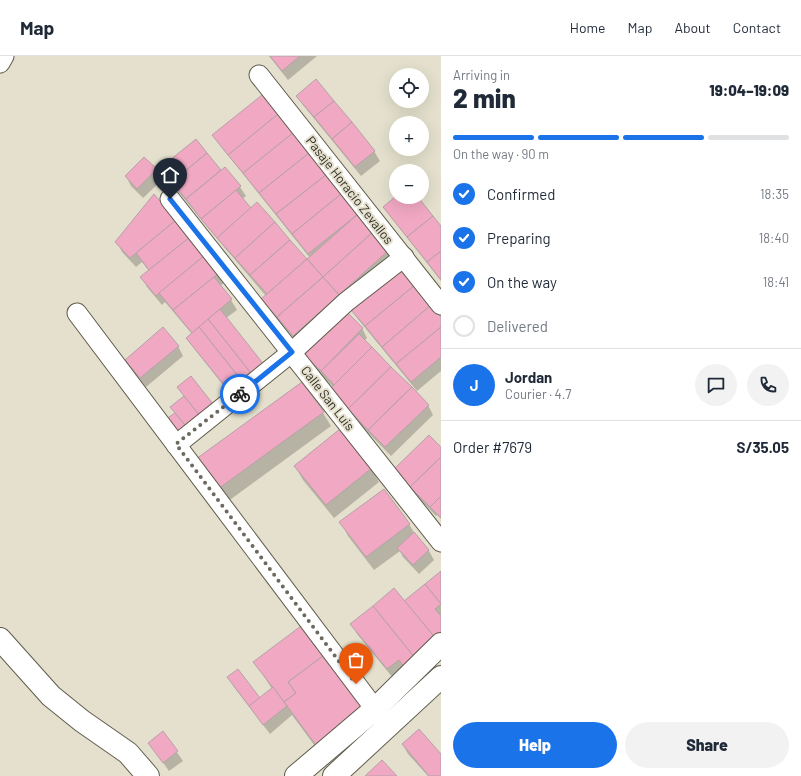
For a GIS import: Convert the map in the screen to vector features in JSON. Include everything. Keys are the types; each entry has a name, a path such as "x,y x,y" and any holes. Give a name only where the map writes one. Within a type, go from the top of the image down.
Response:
{"main road":[{"path":"0,639 51,696 82,721 128,753 148,776"},
{"path":"296,776 375,709 441,644"},
{"path":"334,776 441,677"}],"street":[{"path":"0,63 4,56"},
{"name":"Pasaje Horacio Zevallos","path":"259,75 441,305"},
{"name":"Calle San Luis","path":"170,199 441,542"},
{"path":"176,444 292,352 346,302 404,257"},
{"path":"77,313 388,726"}],"building":[{"path":"270,56 300,56 282,71"},
{"path":"316,79 334,101 314,117 296,96"},
{"path":"262,95 278,114 228,155 212,135"},
{"path":"334,101 352,122 332,139 314,117"},
{"path":"278,114 293,133 243,173 228,155"},
{"path":"352,122 375,151 355,167 332,139"},
{"path":"293,133 309,153 259,193 243,173"},
{"path":"196,139 207,153 172,182 160,168"},
{"path":"207,153 221,170 186,199 172,182"},
{"path":"309,153 326,175 276,214 259,193"},
{"path":"144,157 157,169 137,189 125,176"},
{"path":"225,167 241,186 201,219 186,199"},
{"path":"326,175 341,194 292,234 276,214"},
{"path":"236,190 251,208 217,238 201,219"},
{"path":"154,194 176,220 130,258 115,242"},
{"path":"341,194 358,214 308,254 292,234"},
{"path":"257,202 275,222 235,258 217,238"},
{"path":"389,202 389,204 424,204 433,216 407,237 383,207"},
{"path":"358,214 373,232 323,277 307,259"},
{"path":"433,216 441,226 441,251 427,262 407,237"},
{"path":"176,220 190,237 149,270 136,253"},
{"path":"275,222 290,240 250,275 235,258"},
{"path":"373,232 389,250 339,295 323,277"},
{"path":"190,237 205,255 156,296 140,277"},
{"path":"290,240 307,259 267,294 250,275"},
{"path":"441,251 441,280 427,262"},
{"path":"205,255 219,273 173,310 159,293"},
{"path":"307,259 323,277 277,317 261,299"},
{"path":"400,268 415,285 365,326 350,309"},
{"path":"214,277 232,299 192,333 173,310"},
{"path":"323,277 339,295 293,336 277,317"},
{"path":"415,285 431,305 382,347 365,326"},
{"path":"431,305 441,317 441,327 396,364 382,347"},
{"path":"220,309 265,366 253,376 208,319"},
{"path":"346,311 363,328 321,371 304,355"},
{"path":"208,319 250,372 241,380 199,327"},
{"path":"163,327 179,346 140,378 125,360"},
{"path":"199,327 241,380 228,390 186,338"},
{"path":"441,327 441,357 411,382 396,364"},
{"path":"359,334 372,347 334,385 321,371"},
{"path":"372,347 391,367 348,409 329,390"},
{"path":"391,367 412,387 368,430 348,409"},
{"path":"191,376 217,409 203,420 177,387"},
{"path":"302,382 324,412 218,489 196,459"},
{"path":"412,387 429,405 385,447 368,430"},
{"path":"184,396 203,420 190,431 170,407"},
{"path":"175,413 188,429 180,435 166,419"},
{"path":"340,429 372,468 326,505 294,466"},
{"path":"429,435 441,447 441,457 410,487 393,470"},
{"path":"441,457 441,496 430,507 410,487"},
{"path":"384,489 410,524 366,557 339,522"},
{"path":"441,496 441,518 430,507"},
{"path":"414,532 429,550 413,565 397,548"},
{"path":"441,571 441,604 425,584"},
{"path":"425,584 441,604 435,609 441,616 441,637 437,640 404,601"},
{"path":"394,588 437,640 415,658 373,606"},
{"path":"373,606 415,658 404,667 399,660 387,669 350,624"},
{"path":"301,626 323,656 288,682 296,693 284,702 253,662"},
{"path":"323,656 365,712 318,748 284,702 296,693 288,682"},
{"path":"238,669 260,698 249,706 227,677"},
{"path":"273,687 287,706 263,725 249,706"},
{"path":"419,729 441,754 441,776 429,776 402,744"},
{"path":"163,731 178,751 163,763 148,743"},
{"path":"382,760 397,776 365,776"}],"way so far":[{"path":"240,394 176,444 356,684"}],"route":[{"path":"170,199 292,352 240,394"}]}
